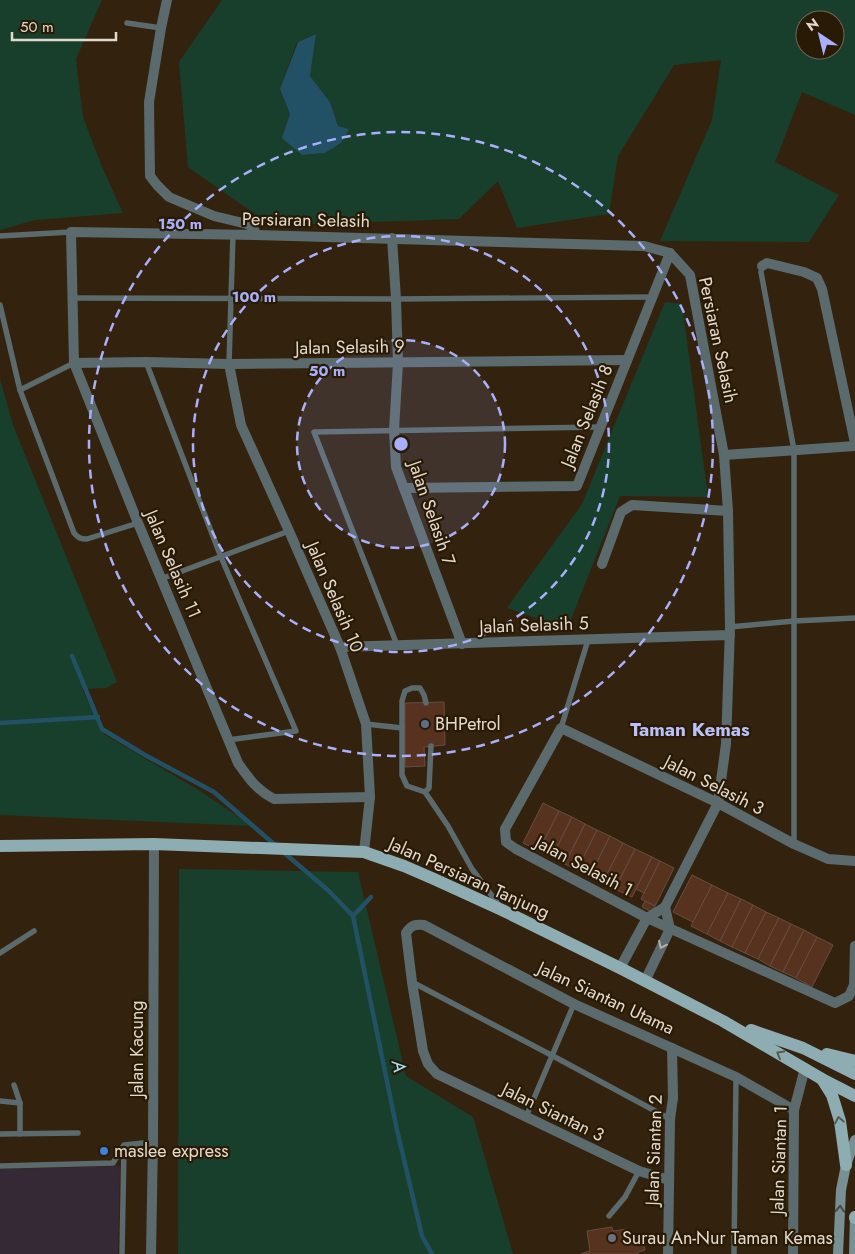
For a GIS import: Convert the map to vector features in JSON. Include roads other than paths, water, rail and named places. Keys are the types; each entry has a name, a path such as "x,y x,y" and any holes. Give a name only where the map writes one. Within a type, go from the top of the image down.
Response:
{"main road":[{"name":"Jalan Persiaran Tanjung","path":"0,846 154,844 364,852 404,866 502,910 620,968 723,1021 822,1079 855,1096"},
{"name":"Jalan Persiaran Tanjung","path":"723,1021 803,1048 855,1074"},
{"path":"803,1048 855,1061"},
{"path":"822,1079 832,1095 840,1120 846,1165"}],"street":[{"path":"168,0 161,28 149,102 150,176 169,197 214,216 247,224 253,227 256,235"},
{"name":"Persiaran Selasih","path":"71,232 233,234 644,246 670,253 690,275 724,455 728,511 730,631 726,744 718,803 665,907"},
{"name":"Jalan Selasih 11","path":"71,232 74,362 138,523 238,763 253,784 264,794 274,799 370,797"},
{"name":"Jalan Selasih 7","path":"392,238 398,363 394,430 396,467 462,644"},
{"name":"Jalan Selasih 8","path":"404,488 577,486 670,253"},
{"path":"724,455 855,444 822,289 817,278 804,272 767,263 762,266"},
{"name":"Jalan Selasih 9","path":"74,362 228,364 627,360"},
{"name":"Jalan Selasih 10","path":"228,364 241,425 340,647 366,724 370,797 364,852"},
{"path":"602,564 621,512 632,505 728,511"},
{"name":"Jalan Selasih 5","path":"340,647 588,640 730,631"},
{"name":"Jalan Selasih 3","path":"561,728 718,803 794,844 828,859 855,862"},
{"name":"Jalan Selasih 1","path":"561,728 505,829 506,842 647,918 836,1003 849,996 854,985 855,946"},
{"name":"Jalan Kacung","path":"151,1254 154,844"},
{"path":"620,968 647,918 665,907 670,929 645,981"},
{"name":"Jalan Siantan Utama","path":"412,982 406,933 413,925 424,925 574,1004 736,1077 794,1110"},
{"name":"Jalan Siantan 3","path":"412,982 423,1052 428,1064 437,1074 639,1171 669,1180"},
{"name":"Jalan Siantan 2","path":"668,1254 670,1119 673,1098 672,1048"},
{"name":"Jalan Siantan 1","path":"793,1254 794,1110 804,1068"},
{"path":"838,1254 841,1190 846,1165 855,1140"},
{"path":"854,1254 855,1217"}],"lane":[{"path":"127,23 161,28"},
{"path":"0,236 71,232"},
{"path":"228,364 233,234"},
{"path":"762,266 760,272 794,450 794,844"},
{"path":"72,298 396,299 652,297"},
{"path":"0,306 20,390 74,533 77,537 87,539 138,523"},
{"path":"20,390 74,362"},
{"path":"146,362 221,557 296,731 228,740"},
{"path":"397,645 314,432 600,427"},
{"path":"161,579 289,531"},
{"path":"730,631 794,621 855,618"},
{"name":"Jalan Selasih 1","path":"561,728 588,640"},
{"path":"426,702 420,688 405,690 402,701 402,775 407,786 425,792 448,826 472,869 502,910"},
{"path":"366,724 402,728"},
{"path":"425,792 429,788 431,746"},
{"path":"0,953 34,931"},
{"path":"412,982 670,1119"},
{"path":"526,1117 574,1004"},
{"path":"734,1254 736,1077"},
{"path":"14,1085 20,1102 20,1134"},
{"path":"0,1101 20,1102"},
{"path":"0,1134 78,1133"},
{"path":"124,1145 153,1142"},
{"path":"0,1166 113,1163 124,1145"},
{"path":"122,1254 124,1145"},
{"path":"609,1216 625,1197 639,1171"}],"water":[{"path":"316,34 310,76 330,102 338,126 349,129 341,143 325,153 302,155 282,138 290,114 280,89 298,42"}],"waterway":[{"path":"72,656 102,729 145,755 214,792 275,845"},
{"path":"0,723 98,717"},
{"name":"A","path":"282,851 329,891 353,916 397,1130 422,1236 432,1254"},
{"path":"353,916 371,897"}],"place":[{"name":"BHPetrol","path":"425,724"},
{"name":"maslee express","path":"104,1151"},
{"name":"Surau An-Nur Taman Kemas","path":"612,1238"}],"district":[{"name":"Taman Kemas","path":"690,729"}]}
